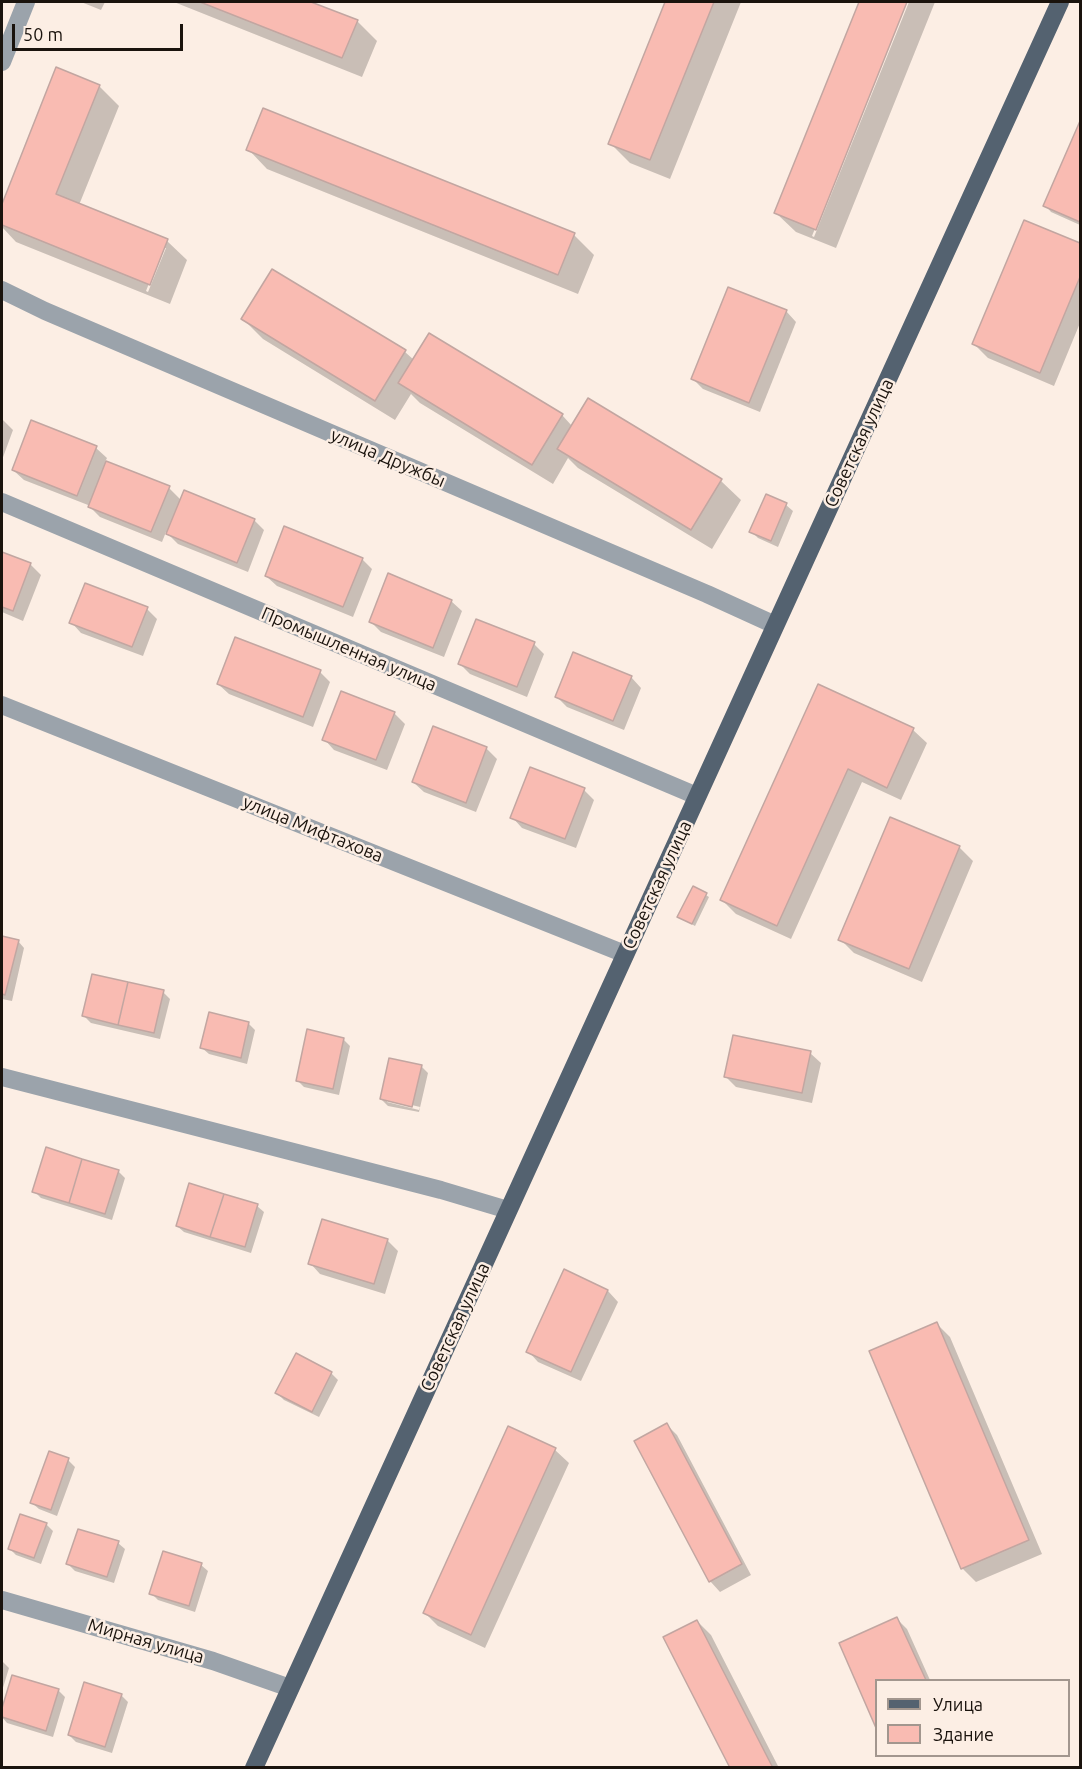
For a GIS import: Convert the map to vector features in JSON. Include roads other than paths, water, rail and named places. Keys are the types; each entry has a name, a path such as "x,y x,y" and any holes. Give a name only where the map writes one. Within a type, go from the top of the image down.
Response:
{"main road":[{"name":"Советская улица","path":"254,1767 1060,2"}],"street":[{"path":"2,62 26,2"},
{"name":"улица Дружбы","path":"2,290 775,625"},
{"name":"Промышленная улица","path":"2,502 697,796"},
{"name":"улица Мифтахова","path":"2,705 625,954"},
{"path":"2,1077 441,1190 508,1210"},
{"name":"Мирная улица","path":"2,1600 213,1660 290,1688"}]}
